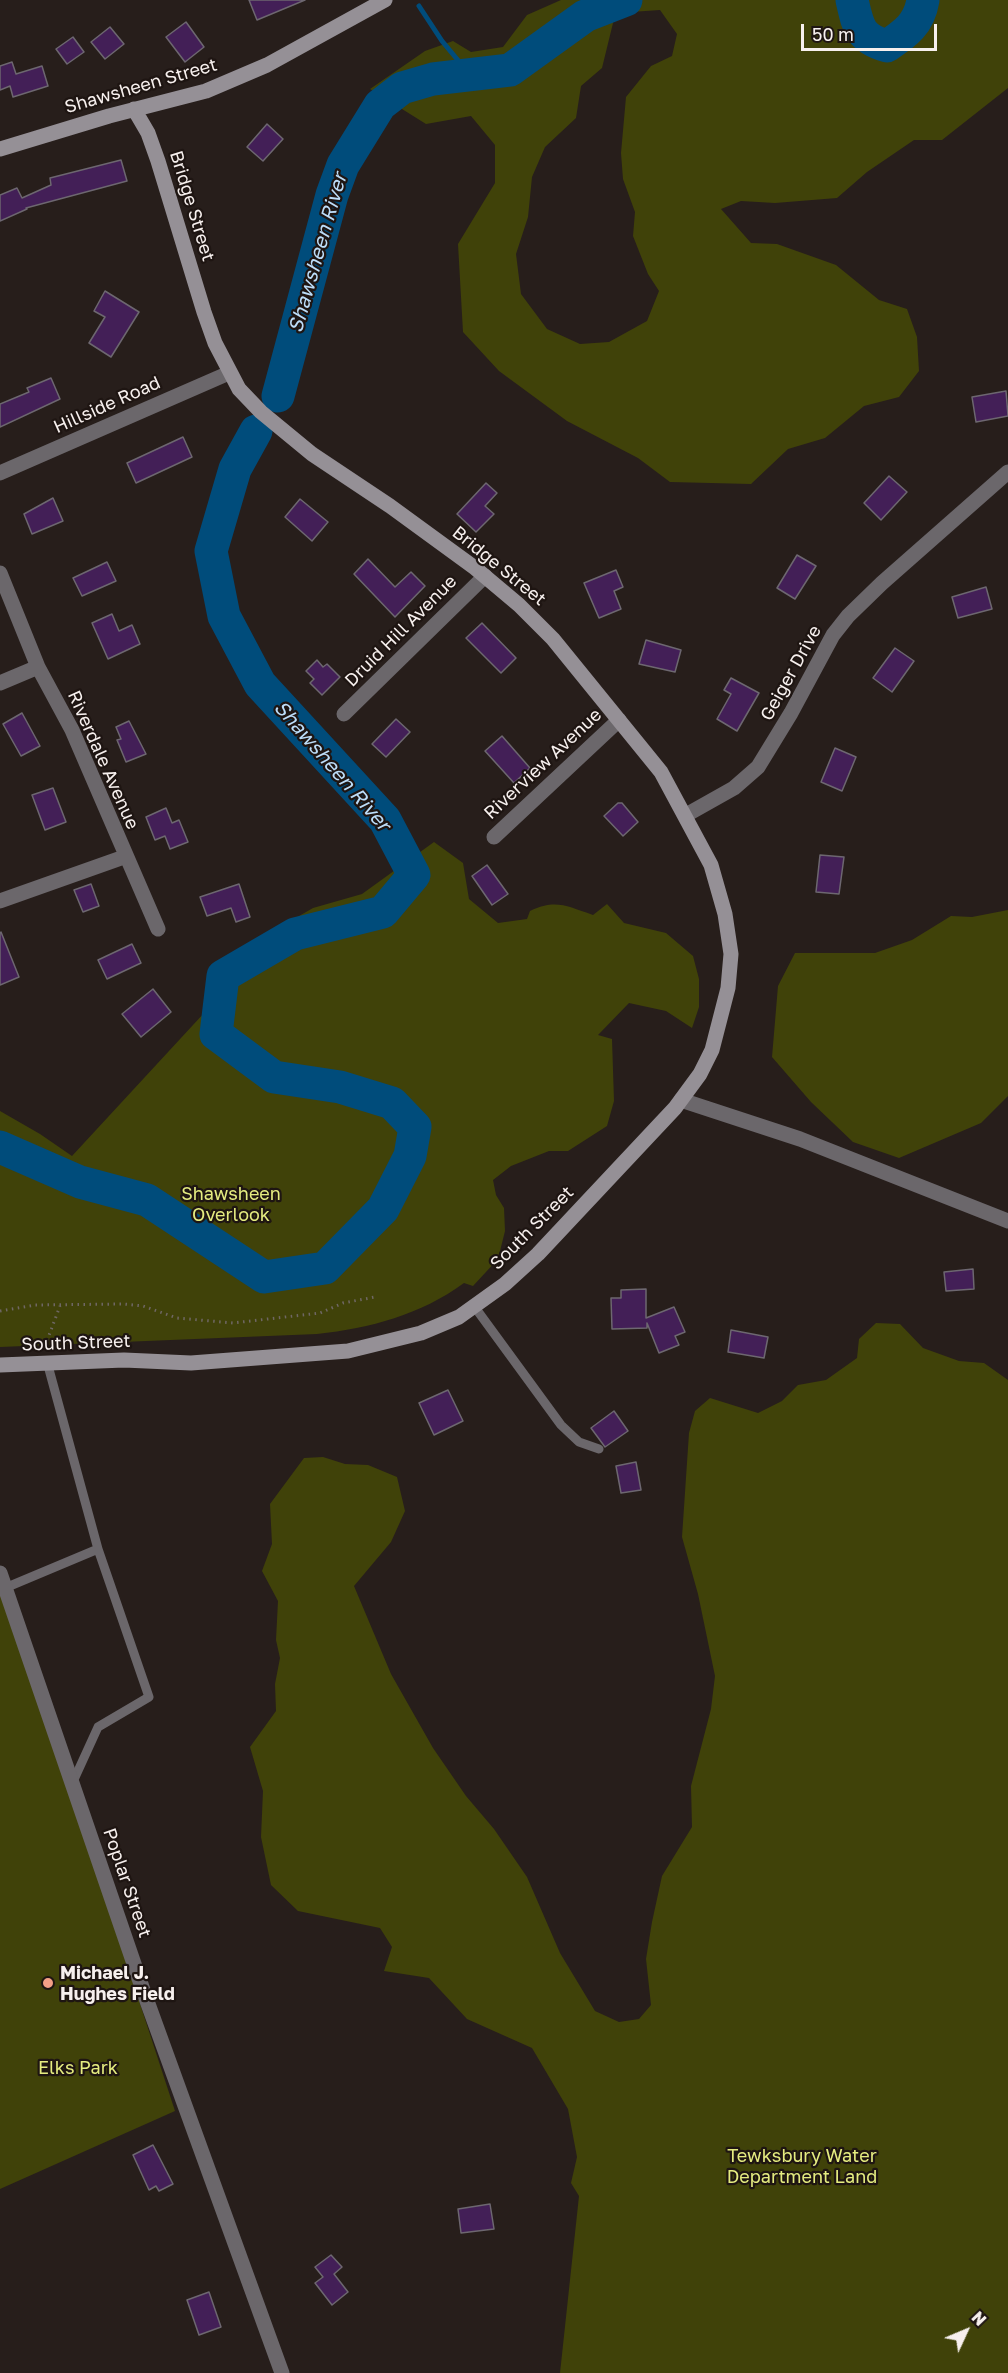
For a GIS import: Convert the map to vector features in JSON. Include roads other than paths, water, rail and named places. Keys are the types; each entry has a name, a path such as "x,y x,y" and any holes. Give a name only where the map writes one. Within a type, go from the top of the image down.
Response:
{"street":[{"name":"Shawsheen Street","path":"0,149 134,109 206,91 294,51 385,0"},
{"name":"Bridge Street","path":"134,109 148,133 158,161 204,312 229,373 239,389 261,412 312,454 390,506 485,576 519,605 553,639 620,720 661,772 686,814 711,865 725,914 731,954 728,988 719,1030 700,1074 681,1100"},
{"name":"Hillside Road","path":"0,473 229,373"},
{"name":"Geiger Drive","path":"686,814 734,788 758,767 791,713 832,635 848,616 882,582 1008,472"},
{"name":"Riverdale Avenue","path":"0,573 38,667 72,730 124,857 158,929"},
{"name":"Druid Hill Avenue","path":"345,714 485,576"},
{"path":"0,683 38,667"},
{"name":"Riverview Avenue","path":"494,837 620,720"},
{"path":"0,901 124,857"},
{"path":"681,1100 800,1139 1008,1221"},
{"name":"South Street","path":"0,1365 124,1360 191,1363 348,1351 421,1333 459,1317 538,1254 681,1100"},
{"name":"Poplar Street","path":"0,1573 143,1990 282,2373"}],"lane":[{"path":"474,1306 561,1425 579,1442 599,1449"},
{"path":"47,1362 98,1549 149,1697 98,1726 72,1784"},
{"path":"5,1588 98,1549"}],"waterway":[{"name":"Shawsheen River","path":"278,396 332,195 343,165 380,105 402,88 433,79 510,70 585,16 626,0"},
{"name":"Shawsheen River","path":"852,0 861,30 871,39 887,46 915,22 923,0"},
{"path":"419,6 442,41 471,76"},
{"name":"Shawsheen River","path":"0,1147 80,1182 147,1200 264,1277 325,1268 383,1209 410,1156 415,1127 392,1103 340,1087 274,1077 216,1034 223,976 295,934 383,912 414,875 385,820 260,684 224,616 211,551 235,469 256,431"}],"place":[{"name":"Michael J. Hughes Field","path":"48,1983"}],"park label":[{"name":"Shawsheen Overlook","path":"231,1204"},
{"name":"Elks Park","path":"78,2068"},
{"name":"Tewksbury Water Department Land","path":"802,2166"}]}
